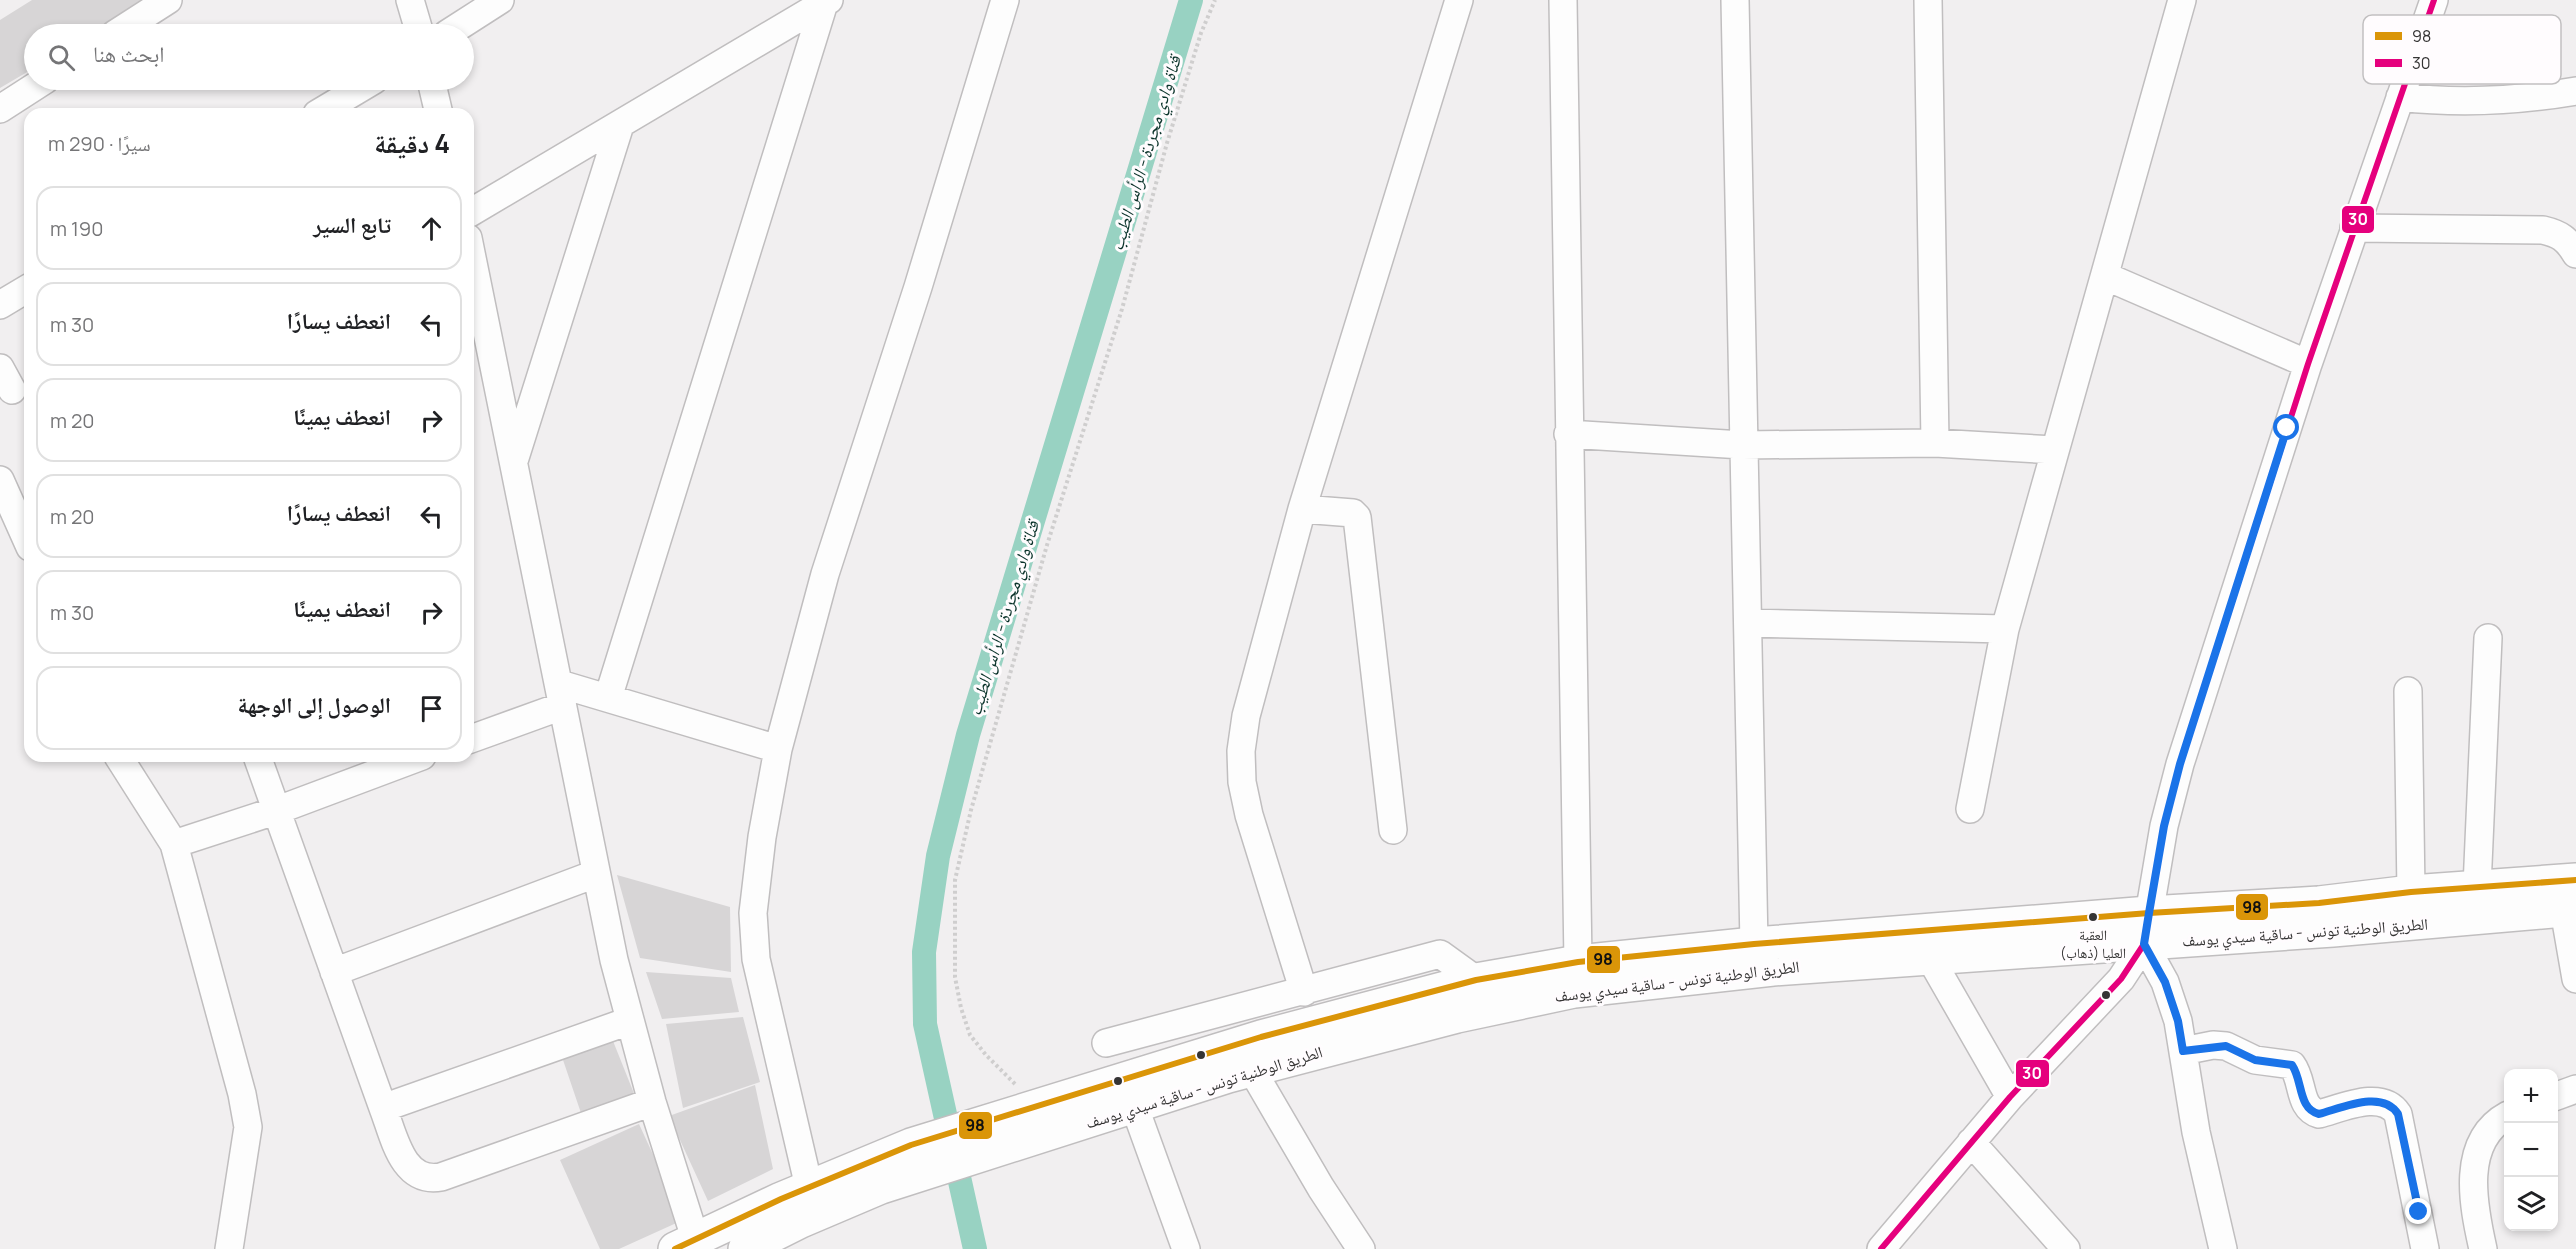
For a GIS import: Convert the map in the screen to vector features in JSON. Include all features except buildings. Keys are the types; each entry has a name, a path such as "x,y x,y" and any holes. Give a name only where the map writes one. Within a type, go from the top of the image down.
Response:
{"highway":[{"name":"الطريق الوطنية تونس - ساقية سيدي يوسف","path":"1024,1120 1135,1108 1252,1070 1457,1016 1574,991 1716,974 1929,956 2147,929 2319,903 2411,892 2576,880"},
{"name":"الطريق الوطنية تونس - ساقية سيدي يوسف","path":"685,1244 809,1187 915,1160 1261,1037 1476,980 1578,962 1754,944 2570,910"},
{"name":"الطريق الوطنية تونس - ساقية سيدي يوسف","path":"745,1249 801,1221 881,1187 915,1160"}],"street":[{"path":"131,24 168,0"},
{"path":"410,0 417,24"},
{"path":"463,24 500,0"},
{"path":"809,1187 760,984 754,935 755,880 778,749 825,574 918,287 1005,0"},
{"path":"1304,992 1249,814 1242,782 1241,751 1257,668 1302,509 1459,0"},
{"path":"1563,0 1578,962"},
{"path":"1735,0 1742,445 1754,944"},
{"path":"1928,0 1935,443"},
{"path":"1970,809 2006,629 2054,450 2182,0"},
{"path":"2428,15 2433,0"},
{"path":"608,698 826,2"},
{"path":"474,210 826,2"},
{"path":"1881,1249 1939,1184 2010,1097 2121,979 2147,929 2164,826 2180,764 2308,364 2404,84"},
{"path":"0,109 29,90"},
{"path":"327,108 357,90"},
{"path":"433,90 438,108"},
{"path":"2400,97 2444,102 2491,102 2576,91"},
{"path":"513,465 620,125"},
{"path":"2354,228 2543,230 2558,233 2568,241 2576,254"},
{"path":"474,268 595,874 685,1244"},
{"path":"2105,276 2308,364"},
{"path":"0,305 24,291"},
{"path":"1568,434 1742,445 1935,443 2054,450"},
{"path":"0,480 24,534"},
{"path":"1302,509 1353,513 1357,517 1393,830"},
{"path":"1748,623 2006,629"},
{"path":"2477,887 2488,638"},
{"path":"2408,691 2411,892"},
{"path":"474,737 561,695 608,698 778,749"},
{"path":"122,762 174,844 249,1127 230,1249"},
{"path":"260,762 383,1108 405,1163 414,1173 428,1178 441,1177 652,1102"},
{"path":"174,844 278,810 406,762"},
{"path":"334,972 595,874"},
{"path":"2570,910 2576,979"},
{"path":"2147,929 2178,1021 2196,1132 2223,1249"},
{"path":"1106,1043 1440,954 1476,980"},
{"path":"1929,956 2010,1097"},
{"path":"383,1108 629,1021"},
{"path":"2183,1051 2226,1046 2255,1060 2292,1065 2297,1072 2306,1107 2319,1114 2373,1101 2385,1101 2392,1106 2398,1114 2425,1249"},
{"path":"1252,1070 1321,1188 1361,1249"},
{"path":"2558,1095 2576,1089"},
{"path":"1135,1108 1186,1249"},
{"path":"2483,1249 2475,1214 2473,1177 2477,1152 2487,1132 2504,1118"},
{"path":"1971,1142 2066,1249"}],"path":[{"path":"1024,1120 993,1063 970,1035 961,1008 955,977 955,880 971,810 1047,545 1122,309 1174,121 1215,0"}],"waterway":[{"name":"قناة وادي مجردة - الرأس الطيب","path":"975,1249 925,1024 924,952 938,856 968,735 1191,0"}],"transit line":[{"name":"30","path":"2429,15 2434,0"},
{"name":"30","path":"1881,1249 2010,1097 2121,979 2144,944 2164,826 2180,764 2308,364 2405,84"},
{"name":"98","path":"675,1249 781,1199 911,1145 1261,1037 1476,980 1578,962 1754,944 2149,913 2319,903 2411,892 2576,880"}],"place":[{"name":"العقبة العليا (ذهاب)","path":"2093,917"}],"route":[{"path":"2287,428 2180,764 2164,826 2144,944 2157,963 2165,982 2178,1021 2183,1051 2226,1046 2265,1063 2284,1062 2292,1065 2297,1072 2306,1107 2319,1114 2373,1101 2385,1101 2392,1106 2398,1114 2419,1212"}]}
